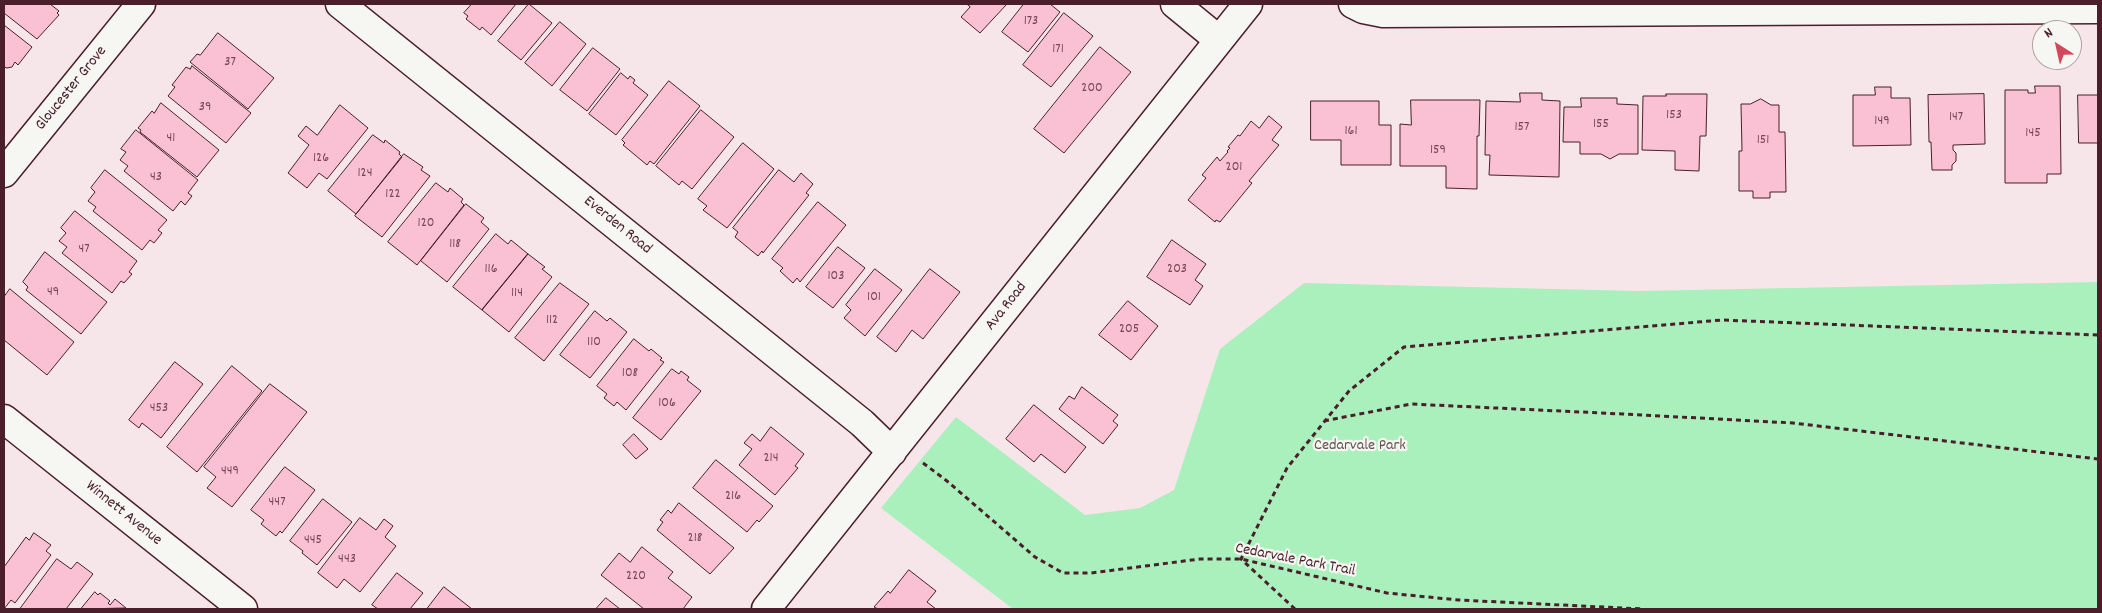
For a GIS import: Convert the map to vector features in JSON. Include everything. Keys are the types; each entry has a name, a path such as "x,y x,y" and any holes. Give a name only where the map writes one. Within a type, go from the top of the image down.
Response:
{"street":[{"name":"Gloucester Grove","path":"4,173 141,4"},
{"name":"Everden Road","path":"340,4 862,423 892,452"},
{"path":"1175,4 1219,40"},
{"name":"Ava Road","path":"766,609 1248,4"},
{"path":"1353,4 1363,9 1383,13 2098,8"},
{"name":"Winnett Avenue","path":"4,419 243,609"}],"path":[{"path":"1294,609 1242,560 1287,468 1349,391 1404,347 1722,320 2098,335"},
{"path":"1324,421 1410,404 1623,414 1793,423 2098,459"},
{"name":"Cedarvale Park Trail","path":"892,452 919,460 947,481 1035,557 1063,574 1091,573 1200,559 1242,560 1387,593 1459,600 1644,609"}],"green space":[{"name":"Cedarvale Park","path":"2098,282 2098,609 1013,609 881,508 956,417 1085,515 1140,508 1174,490 1220,349 1304,283 1638,291"}],"building":[{"path":"4,4 50,4 59,11 57,13 59,15 37,39 4,13"},
{"path":"472,4 516,4 491,35 482,27 480,30 466,19 468,16 464,13"},
{"path":"529,4 552,23 521,60 498,41"},
{"path":"967,4 1007,4 980,33 961,17 970,7"},
{"path":"1024,4 1050,4 1060,12 1028,52 1002,32"},
{"path":"1064,13 1093,36 1051,87 1023,65"},
{"path":"560,22 586,44 552,86 525,63"},
{"path":"4,25 32,47 18,65 15,62 12,67 7,68 4,67"},
{"path":"218,33 274,78 248,109 190,62 197,54 200,55"},
{"path":"1100,47 1131,72 1064,153 1034,129"},
{"path":"593,48 620,69 587,111 560,90"},
{"path":"192,66 251,113 226,143 168,96 175,87 172,85 186,67 190,69"},
{"path":"621,73 628,79 630,76 635,80 633,83 648,95 616,135 589,114"},
{"path":"669,81 700,106 654,164 650,161 647,165 623,145 625,143 622,140"},
{"path":"2035,86 2060,86 2061,174 2047,174 2047,183 2005,183 2005,90 2028,90 2028,93 2035,93"},
{"path":"1875,87 1891,87 1891,98 1910,98 1911,145 1853,146 1853,95 1875,95"},
{"path":"1520,93 1542,93 1542,100 1560,101 1559,177 1489,175 1490,155 1485,155 1486,101 1520,102"},
{"path":"1666,94 1707,94 1706,136 1700,136 1699,171 1675,170 1675,151 1642,150 1643,96 1666,96"},
{"path":"1984,94 1985,144 1953,145 1956,161 1952,165 1952,170 1932,170 1931,142 1929,142 1928,95"},
{"path":"2078,95 2098,95 2098,143 2079,143"},
{"path":"1581,98 1617,98 1617,104 1638,105 1638,154 1619,154 1610,159 1601,154 1580,154 1580,142 1563,142 1564,107 1581,107"},
{"path":"1761,99 1771,105 1779,105 1779,132 1785,132 1786,192 1770,192 1770,198 1753,198 1753,191 1739,191 1739,151 1742,151 1741,104 1750,104"},
{"path":"1411,100 1480,100 1479,136 1477,136 1477,189 1446,188 1446,166 1400,166 1400,124 1411,125"},
{"path":"1311,101 1379,101 1379,125 1391,125 1391,165 1341,165 1341,140 1311,140"},
{"path":"161,103 219,150 197,177 140,132 141,130 138,128 152,111 154,113"},
{"path":"340,105 368,128 327,179 319,173 307,188 288,173 309,145 298,136 306,126 317,135"},
{"path":"701,110 734,137 692,189 682,181 679,185 656,166"},
{"path":"1269,116 1282,127 1272,140 1279,145 1249,181 1252,183 1220,222 1216,220 1215,222 1188,200 1206,178 1202,175 1217,157 1220,161 1228,152 1230,148 1228,147 1238,135 1240,136 1251,121 1259,128"},
{"path":"136,130 198,180 188,193 192,196 185,205 181,201 173,211 124,171 128,166 120,160 126,152 121,149"},
{"path":"373,135 384,143 385,140 400,152 399,154 402,157 356,214 328,191"},
{"path":"743,143 774,169 727,228 703,210 707,206 698,199"},
{"path":"404,154 423,167 421,170 430,176 382,237 355,216"},
{"path":"105,170 167,220 158,230 162,233 154,243 150,240 142,250 93,211 96,207 88,201 95,192 91,188"},
{"path":"779,170 794,182 801,173 813,184 806,193 809,195 763,253 762,251 758,256 735,237 738,232 733,228"},
{"path":"436,183 448,192 450,188 463,199 461,202 464,205 417,265 388,242"},
{"path":"818,202 846,225 800,282 797,278 793,283 780,271 783,268 772,259"},
{"path":"466,204 484,218 481,222 489,229 447,282 421,261"},
{"path":"75,211 137,261 129,272 132,274 124,283 121,281 112,293 62,253 67,247 59,241 66,233 61,228"},
{"path":"496,234 508,244 511,240 528,254 482,310 453,287"},
{"path":"1172,240 1206,264 1195,280 1203,286 1190,305 1147,277"},
{"path":"838,247 865,268 833,308 806,287"},
{"path":"45,252 107,302 81,334 26,290 28,287 23,282"},
{"path":"528,254 545,267 542,269 552,277 509,332 482,310"},
{"path":"875,269 902,290 865,336 844,318 851,310 846,305"},
{"path":"930,269 960,292 923,339 912,330 896,352 877,337"},
{"path":"560,283 589,304 544,361 515,338"},
{"path":"10,289 74,342 47,375 4,340 4,297"},
{"path":"1128,301 1158,326 1131,360 1099,335"},
{"path":"595,311 607,321 610,318 627,332 590,378 560,355"},
{"path":"634,339 649,351 651,349 664,362 626,410 617,402 614,406 604,398 607,394 597,386"},
{"path":"175,362 203,384 161,438 142,423 139,428 129,420"},
{"path":"232,366 262,391 197,472 167,447"},
{"path":"672,369 679,374 681,371 689,377 687,380 701,391 661,440 633,418"},
{"path":"270,384 307,412 232,507 207,488 216,477 204,467"},
{"path":"1082,387 1118,415 1113,421 1118,425 1103,444 1059,409 1069,396 1074,399"},
{"path":"1034,405 1086,447 1065,473 1041,454 1034,462 1006,439"},
{"path":"771,427 804,454 795,466 798,468 775,495 739,465 752,449 744,443 752,434 760,441"},
{"path":"634,434 648,449 636,459 623,445"},
{"path":"716,460 773,506 747,532 693,488"},
{"path":"285,467 315,490 282,533 280,531 276,536 261,524 264,520 251,510"},
{"path":"323,499 352,522 317,565 290,541"},
{"path":"679,503 734,548 710,574 657,530 663,522 660,520 668,510 671,513"},
{"path":"360,518 376,530 384,519 393,526 385,537 396,546 360,592 344,579 337,588 318,573"},
{"path":"34,533 51,545 46,551 51,555 15,603 11,600 4,609 4,567 26,537 29,540"},
{"path":"642,547 673,572 668,578 692,597 683,609 644,609 601,575 619,553 630,562"},
{"path":"57,559 71,569 77,562 93,574 66,609 20,609"},
{"path":"909,570 936,591 927,602 936,609 878,609 874,607 888,591 890,593"},
{"path":"397,573 423,593 410,609 378,609 372,605"},
{"path":"444,587 472,609 427,609"},
{"path":"95,592 98,595 100,593 110,601 108,603 110,605 115,599 126,608 81,609"},
{"path":"606,598 620,609 596,609"}]}
